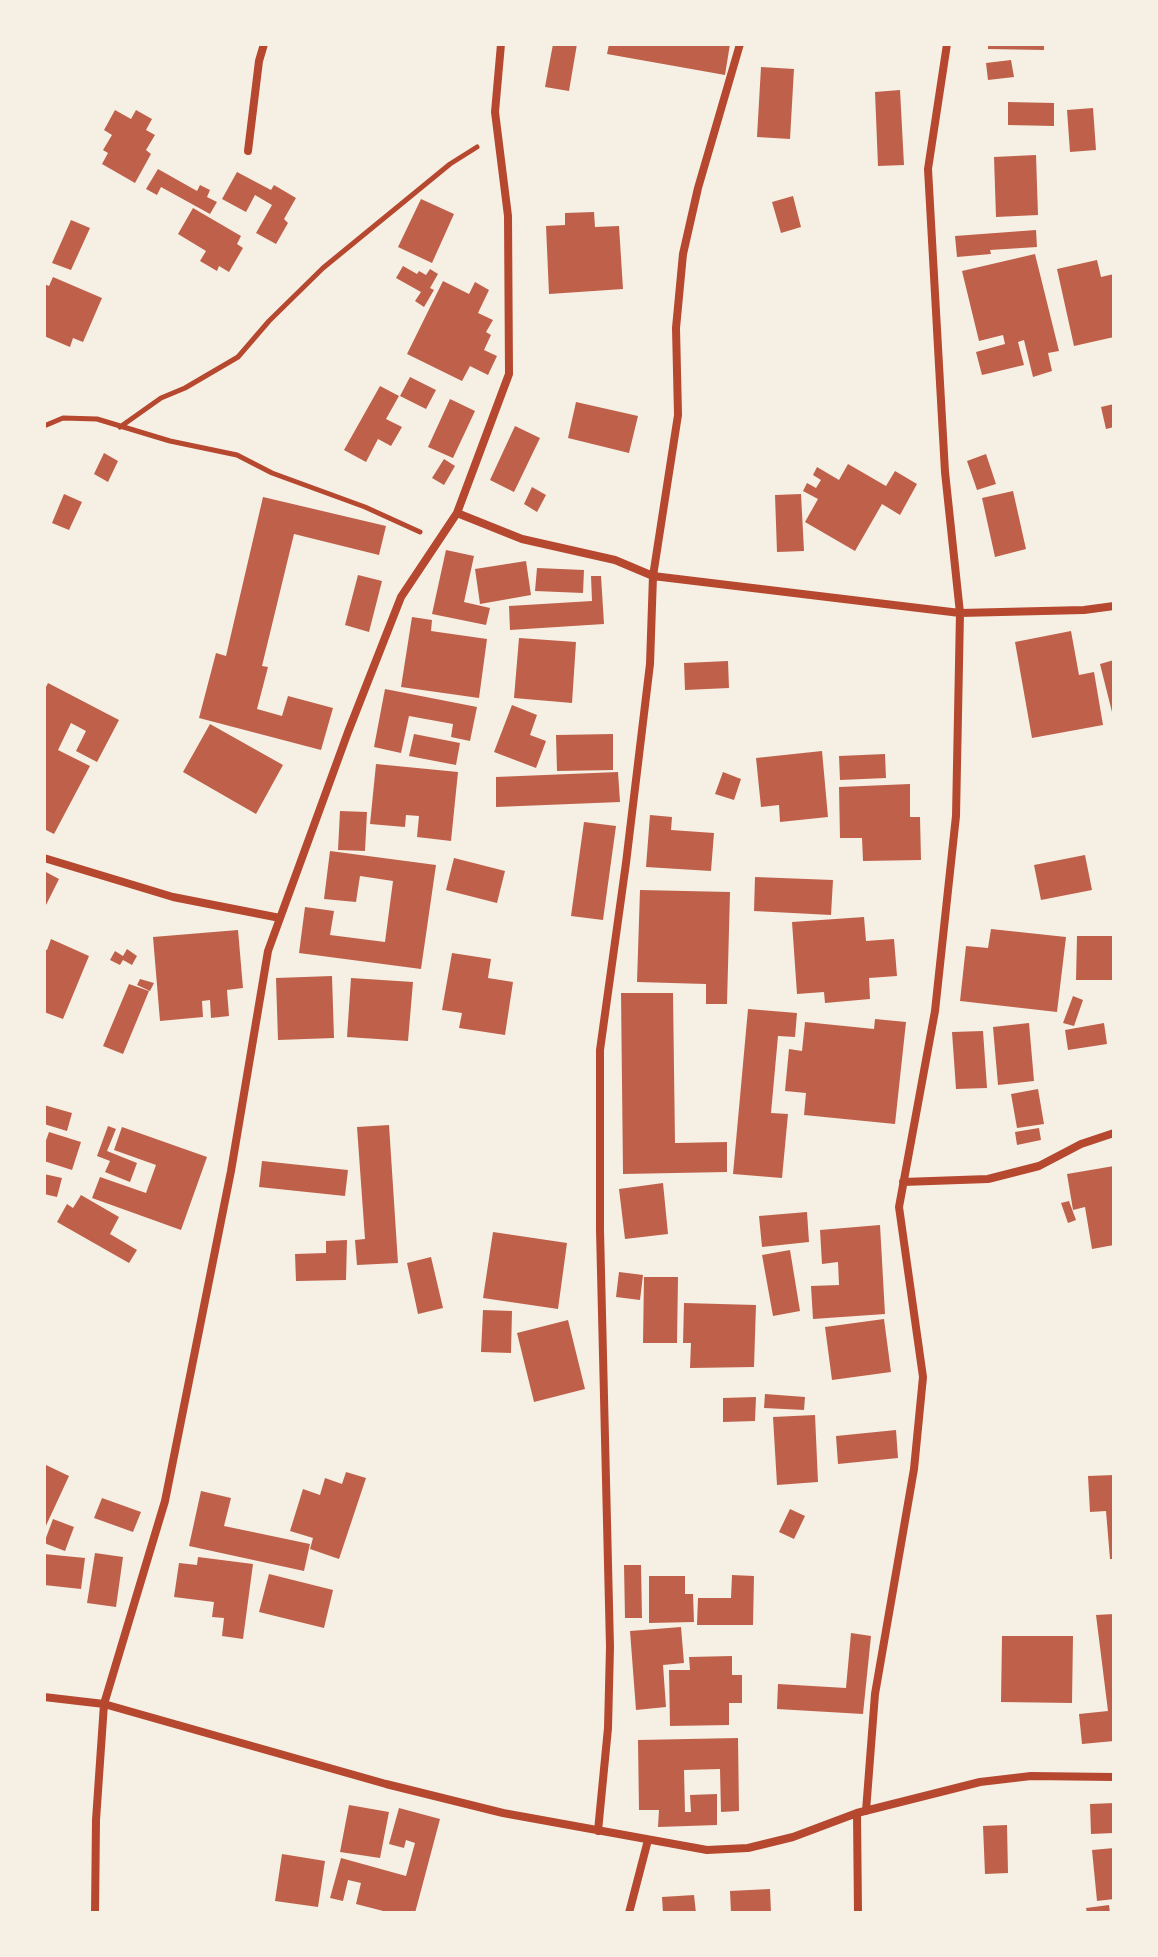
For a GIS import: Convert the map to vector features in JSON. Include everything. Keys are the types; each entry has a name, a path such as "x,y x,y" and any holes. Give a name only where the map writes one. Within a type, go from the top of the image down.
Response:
{"street":[{"path":"248,151 259,61 264,44"},
{"path":"95,1913 96,1820 104,1704 165,1501 231,1171 268,951 401,597 457,513 509,374 508,216 495,112 501,44"},
{"path":"598,1831 608,1728 610,1647 600,1230 600,1050 650,664 653,576 678,415 676,328 683,254 698,188 740,44"},
{"path":"858,1913 862,1812 875,1694 914,1469 923,1377 899,1207 935,1011 956,816 960,613 945,472 928,169 947,44"},
{"path":"457,513 522,539 615,560 653,576 960,613 1084,610 1114,606"},
{"path":"44,858 173,897 280,918"},
{"path":"903,1182 988,1179 1039,1166 1081,1144 1114,1133"},
{"path":"44,1697 104,1704 386,1784 503,1813 707,1850 748,1848 793,1837 862,1812 980,1782 1031,1776 1114,1777"},
{"path":"629,1913 648,1840"}],"path":[{"path":"120,427 161,398 185,388 238,357 269,321 323,268 450,164 498,133"},
{"path":"44,426 63,418 97,419 237,455 272,473 365,507 439,541"}],"building":[{"path":"553,44 577,44 569,91 545,87"},
{"path":"609,44 730,44 725,75 607,54"},
{"path":"988,44 1044,44 1044,50 988,49"},
{"path":"1011,60 1014,77 988,80 986,63"},
{"path":"761,67 794,69 790,139 757,137"},
{"path":"900,90 904,165 878,166 875,92"},
{"path":"1008,102 1054,103 1054,126 1008,125"},
{"path":"1093,108 1096,150 1070,152 1067,110"},
{"path":"115,110 131,119 136,110 152,119 146,130 155,135 146,150 151,154 135,183 102,164 108,153 103,150 112,135 104,130"},
{"path":"1036,155 1038,215 996,217 994,157"},
{"path":"158,169 197,191 200,185 210,190 207,197 217,202 210,214 161,187 157,195 146,189"},
{"path":"237,172 271,190 274,185 296,198 284,219 288,223 276,244 256,233 272,205 255,195 246,212 222,199"},
{"path":"793,196 801,227 781,233 772,202"},
{"path":"421,199 454,214 432,263 398,247"},
{"path":"193,208 241,236 237,244 243,248 229,272 219,266 217,271 200,261 206,251 178,234"},
{"path":"594,212 595,227 619,226 623,289 549,294 546,226 565,225 565,213"},
{"path":"71,220 90,228 71,270 52,263"},
{"path":"1036,230 1037,247 990,250 991,254 957,257 955,236"},
{"path":"1035,254 1059,351 1048,353 1052,371 1033,377 1024,340 1018,342 1024,365 982,375 976,352 1005,344 1003,335 979,341 962,271"},
{"path":"1097,260 1101,277 1114,274 1114,337 1074,346 1057,269"},
{"path":"403,266 417,274 419,271 426,275 430,269 438,274 430,288 434,290 424,307 415,301 421,292 396,278"},
{"path":"53,277 102,298 83,342 73,338 70,347 44,336 44,284 49,286"},
{"path":"443,281 469,294 475,282 489,290 478,313 493,320 486,332 491,335 484,350 497,356 488,375 470,366 462,381 407,354"},
{"path":"410,377 436,390 426,409 400,396"},
{"path":"380,386 399,396 386,419 402,427 391,446 378,439 366,462 344,450"},
{"path":"450,399 475,411 453,458 428,447"},
{"path":"576,402 638,416 629,453 568,438"},
{"path":"1114,404 1114,427 1106,429 1101,407"},
{"path":"515,426 540,438 514,492 490,480"},
{"path":"104,453 118,461 108,482 94,474"},
{"path":"986,454 996,484 977,490 967,461"},
{"path":"444,459 455,466 444,485 432,478"},
{"path":"848,464 886,486 895,471 917,484 900,515 882,504 855,551 805,522 818,499 803,491 807,483 816,488 821,480 813,475 817,467 839,480"},
{"path":"532,487 546,495 537,512 524,504"},
{"path":"1013,491 1026,549 995,557 982,498"},
{"path":"64,494 82,502 69,530 52,523"},
{"path":"801,494 804,551 777,552 775,495"},
{"path":"263,497 386,526 379,555 294,534 262,666 268,667 257,709 282,716 288,696 333,708 321,750 199,718 216,653 226,656"},
{"path":"446,550 474,556 464,602 490,608 486,625 432,614"},
{"path":"526,561 531,595 480,604 475,569"},
{"path":"537,568 584,570 583,593 535,591"},
{"path":"358,575 382,581 369,632 345,625"},
{"path":"591,576 601,576 604,624 510,630 509,606 592,601"},
{"path":"412,617 432,620 431,631 487,639 479,698 401,687"},
{"path":"1071,631 1079,675 1094,672 1103,725 1032,738 1015,642"},
{"path":"519,638 576,642 572,703 514,698"},
{"path":"1114,660 1114,716 1113,716 1100,664"},
{"path":"728,661 729,688 685,690 684,663"},
{"path":"48,683 119,720 97,762 76,751 86,731 71,723 58,750 90,766 54,834 44,829 44,691"},
{"path":"385,689 477,707 470,741 451,737 453,724 409,716 401,753 374,747"},
{"path":"512,705 537,715 530,735 546,741 536,768 494,752"},
{"path":"210,724 283,765 256,814 183,772"},
{"path":"414,734 460,743 456,765 409,756"},
{"path":"613,734 613,770 557,771 556,735"},
{"path":"822,751 828,817 780,822 779,805 761,807 756,758"},
{"path":"885,754 886,778 840,780 839,756"},
{"path":"376,764 458,772 451,841 417,837 419,816 406,815 405,827 370,824"},
{"path":"618,772 620,802 496,807 496,777"},
{"path":"723,772 741,779 734,800 715,794"},
{"path":"910,784 910,817 920,817 921,860 863,861 862,838 840,838 839,787"},
{"path":"340,811 367,812 365,851 338,850"},
{"path":"650,815 672,817 671,830 714,833 711,871 646,867"},
{"path":"584,822 616,826 603,920 571,916"},
{"path":"330,851 436,865 421,969 299,953 305,907 334,911 330,935 385,942 393,881 360,876 356,902 324,899"},
{"path":"1085,855 1092,890 1041,900 1034,865"},
{"path":"454,858 505,871 497,903 446,890"},
{"path":"44,871 59,879 44,909"},
{"path":"755,877 833,880 831,915 754,911"},
{"path":"640,890 730,892 727,1004 706,1004 706,984 637,982"},
{"path":"864,917 866,941 894,939 897,976 869,978 870,999 825,1003 824,992 797,994 792,922"},
{"path":"991,929 1066,937 1057,1012 960,1001 966,946 988,948"},
{"path":"238,930 243,988 227,990 229,1016 211,1018 210,1000 202,1001 203,1017 160,1021 153,937"},
{"path":"1077,936 1114,936 1114,980 1076,980"},
{"path":"51,939 89,956 63,1019 44,1012 44,949 47,950"},
{"path":"127,949 137,956 132,965 123,960 120,965 110,960 115,951 123,956"},
{"path":"452,953 491,959 488,978 513,982 505,1035 459,1028 462,1013 442,1010"},
{"path":"332,976 334,1038 278,1040 276,978"},
{"path":"351,978 413,982 408,1041 347,1037"},
{"path":"140,979 154,983 150,991 137,985"},
{"path":"129,984 149,991 123,1054 103,1046"},
{"path":"621,993 673,993 675,1143 727,1142 727,1172 623,1174"},
{"path":"1073,996 1083,1000 1074,1026 1063,1023"},
{"path":"748,1009 797,1013 795,1037 778,1036 771,1113 788,1114 782,1178 733,1174"},
{"path":"875,1019 906,1022 895,1124 804,1115 806,1093 785,1091 789,1049 802,1051 805,1022 874,1029"},
{"path":"1029,1023 1034,1081 998,1085 993,1027"},
{"path":"1104,1023 1107,1044 1068,1050 1065,1030"},
{"path":"983,1031 987,1088 956,1089 952,1032"},
{"path":"1038,1089 1044,1124 1017,1128 1011,1094"},
{"path":"44,1105 72,1113 67,1131 44,1124"},
{"path":"389,1125 398,1263 357,1265 355,1240 365,1239 357,1127"},
{"path":"108,1126 116,1129 107,1151 137,1163 130,1182 105,1172 110,1161 97,1156"},
{"path":"122,1127 207,1157 181,1230 92,1198 100,1177 146,1193 156,1165 114,1150"},
{"path":"1039,1128 1041,1140 1017,1145 1015,1132"},
{"path":"49,1132 81,1142 72,1170 44,1161 44,1146"},
{"path":"262,1161 348,1170 345,1196 259,1187"},
{"path":"1114,1166 1114,1245 1092,1249 1085,1207 1073,1210 1067,1174"},
{"path":"44,1174 62,1178 57,1197 44,1194"},
{"path":"663,1183 668,1234 625,1239 619,1189"},
{"path":"81,1195 119,1217 110,1234 137,1250 129,1263 57,1222 67,1204 73,1208"},
{"path":"1069,1201 1076,1220 1068,1223 1061,1203"},
{"path":"807,1212 809,1242 762,1247 759,1216"},
{"path":"880,1225 885,1314 813,1319 811,1286 839,1285 838,1262 822,1264 820,1230"},
{"path":"493,1232 567,1243 558,1309 483,1298"},
{"path":"347,1240 346,1280 296,1281 295,1254 326,1253 326,1241"},
{"path":"790,1250 800,1311 773,1316 762,1255"},
{"path":"431,1257 443,1308 418,1314 407,1263"},
{"path":"619,1272 643,1275 640,1300 616,1297"},
{"path":"644,1277 678,1277 677,1343 643,1343"},
{"path":"684,1303 756,1305 754,1367 690,1368 691,1343 683,1343"},
{"path":"483,1310 512,1311 511,1353 481,1352"},
{"path":"884,1319 891,1372 832,1380 825,1327"},
{"path":"568,1320 585,1389 534,1402 517,1333"},
{"path":"765,1394 805,1397 804,1410 764,1408"},
{"path":"756,1397 755,1421 723,1422 723,1398"},
{"path":"815,1415 818,1482 777,1485 773,1417"},
{"path":"896,1430 898,1458 838,1464 836,1436"},
{"path":"46,1465 69,1476 44,1530 44,1470"},
{"path":"346,1472 366,1478 339,1559 310,1549 313,1538 290,1531 303,1489 320,1495 325,1478 342,1484"},
{"path":"1114,1475 1114,1559 1110,1559 1106,1511 1090,1512 1088,1476"},
{"path":"201,1491 231,1498 224,1526 310,1544 304,1571 189,1546"},
{"path":"102,1498 141,1512 133,1532 94,1518"},
{"path":"790,1509 805,1516 794,1539 779,1532"},
{"path":"53,1519 74,1527 65,1551 44,1543"},
{"path":"95,1553 123,1557 116,1607 87,1603"},
{"path":"44,1554 85,1558 81,1589 44,1585"},
{"path":"198,1557 253,1564 243,1639 222,1636 224,1618 212,1617 214,1602 174,1597 179,1563 197,1565"},
{"path":"624,1565 641,1565 642,1618 625,1618"},
{"path":"269,1574 333,1590 324,1628 259,1612"},
{"path":"732,1575 754,1576 753,1625 697,1625 698,1598 731,1598"},
{"path":"649,1576 685,1576 685,1594 693,1594 694,1622 649,1623"},
{"path":"1114,1614 1114,1741 1082,1744 1079,1714 1108,1711 1096,1615"},
{"path":"681,1627 684,1663 663,1665 666,1707 636,1710 630,1631"},
{"path":"851,1633 871,1636 863,1714 777,1709 778,1684 846,1688"},
{"path":"1002,1636 1073,1636 1072,1703 1001,1702"},
{"path":"732,1656 732,1675 742,1675 742,1703 729,1703 729,1725 670,1726 669,1670 690,1670 689,1657"},
{"path":"738,1738 739,1811 721,1812 720,1769 684,1770 685,1812 691,1812 690,1795 717,1794 717,1825 658,1827 659,1810 639,1810 638,1740"},
{"path":"1114,1803 1114,1833 1091,1834 1090,1804"},
{"path":"349,1805 389,1812 380,1858 340,1852"},
{"path":"399,1808 440,1819 415,1913 391,1913 356,1904 361,1883 348,1880 343,1901 330,1898 341,1858 406,1876 415,1843 406,1840 404,1848 389,1844"},
{"path":"1007,1825 1008,1873 985,1874 983,1826"},
{"path":"1114,1848 1114,1899 1097,1901 1092,1850"},
{"path":"282,1854 325,1861 318,1907 275,1901"},
{"path":"770,1889 771,1913 731,1913 730,1891"},
{"path":"694,1895 696,1913 663,1913 662,1897"},
{"path":"1109,1905 1110,1913 1087,1913 1086,1908"}]}
